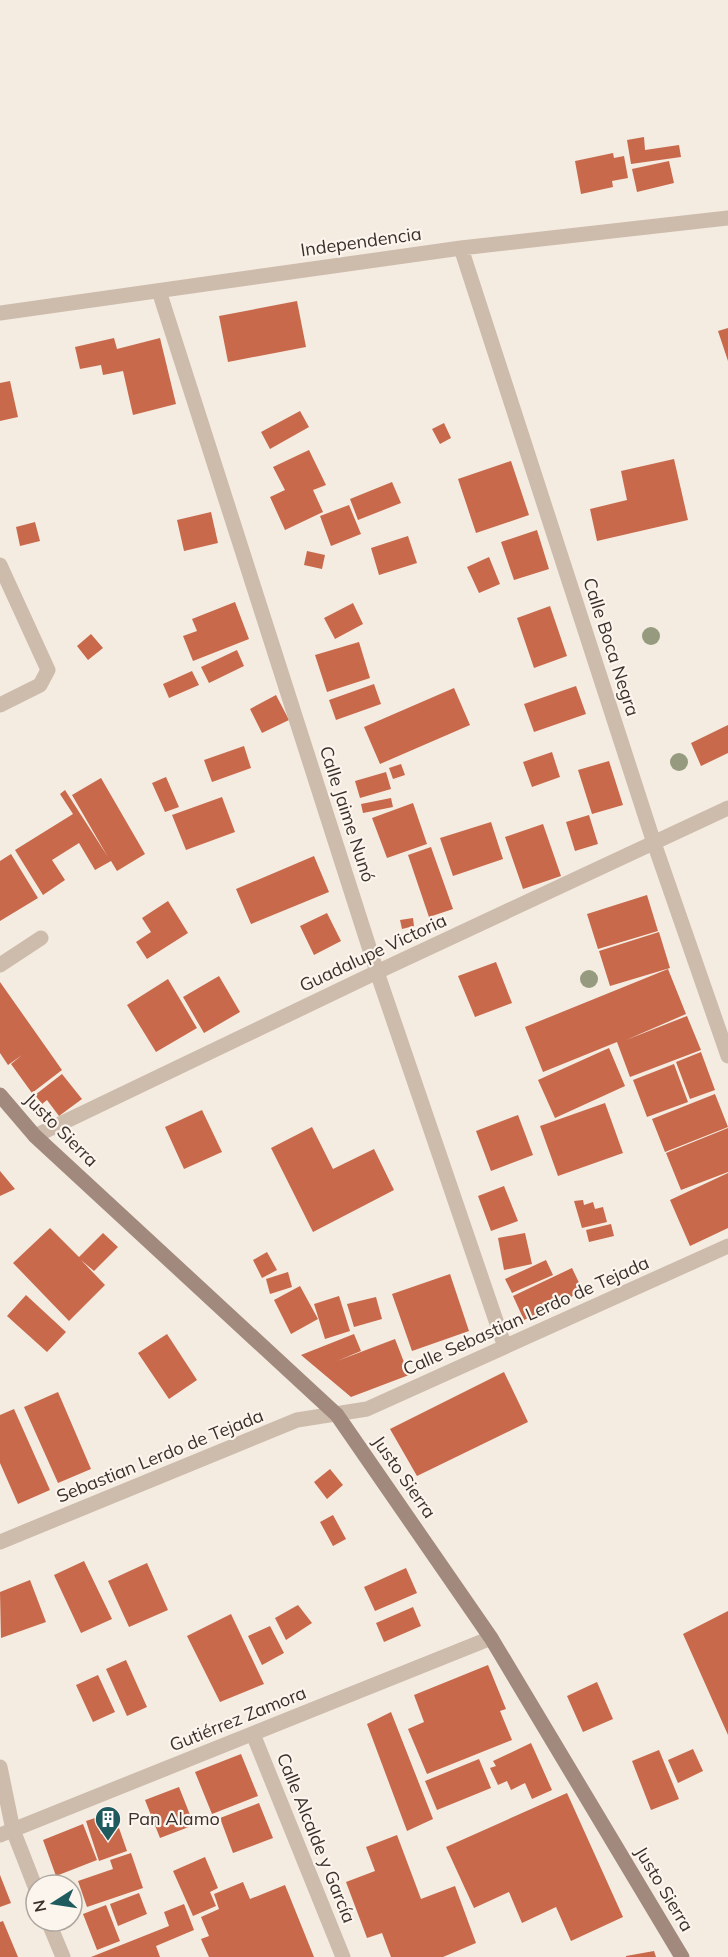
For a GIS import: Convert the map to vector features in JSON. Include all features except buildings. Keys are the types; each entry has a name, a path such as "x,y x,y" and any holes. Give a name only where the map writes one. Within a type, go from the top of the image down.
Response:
{"main road":[{"name":"Justo Sierra","path":"0,1095 35,1136 337,1414 491,1638 682,1957"}],"street":[{"name":"Independencia","path":"0,313 461,248 728,218"},
{"name":"Calle Boca Negra","path":"461,248 654,843 728,1056"},
{"name":"Calle Jaime Nunó","path":"159,291 377,972 505,1347"},
{"path":"0,565 48,670 40,685 0,705"},
{"name":"Guadalupe Victoria","path":"35,1136 377,972 728,808"},
{"path":"0,965 41,938"},
{"name":"Calle Sebastian Lerdo de Tejada","path":"337,1414 367,1409 728,1246"},
{"name":"Sebastian Lerdo de Tejada","path":"0,1542 297,1420 337,1414"},
{"name":"Gutiérrez Zamora","path":"6,1833 491,1638"},
{"name":"Calle Alcalde y García","path":"253,1734 343,1957"},
{"path":"0,1767 6,1833 27,1873"},
{"path":"53,1933 63,1957"}],"place":[{"name":"Pan Alamo","path":"108,1842"}]}
